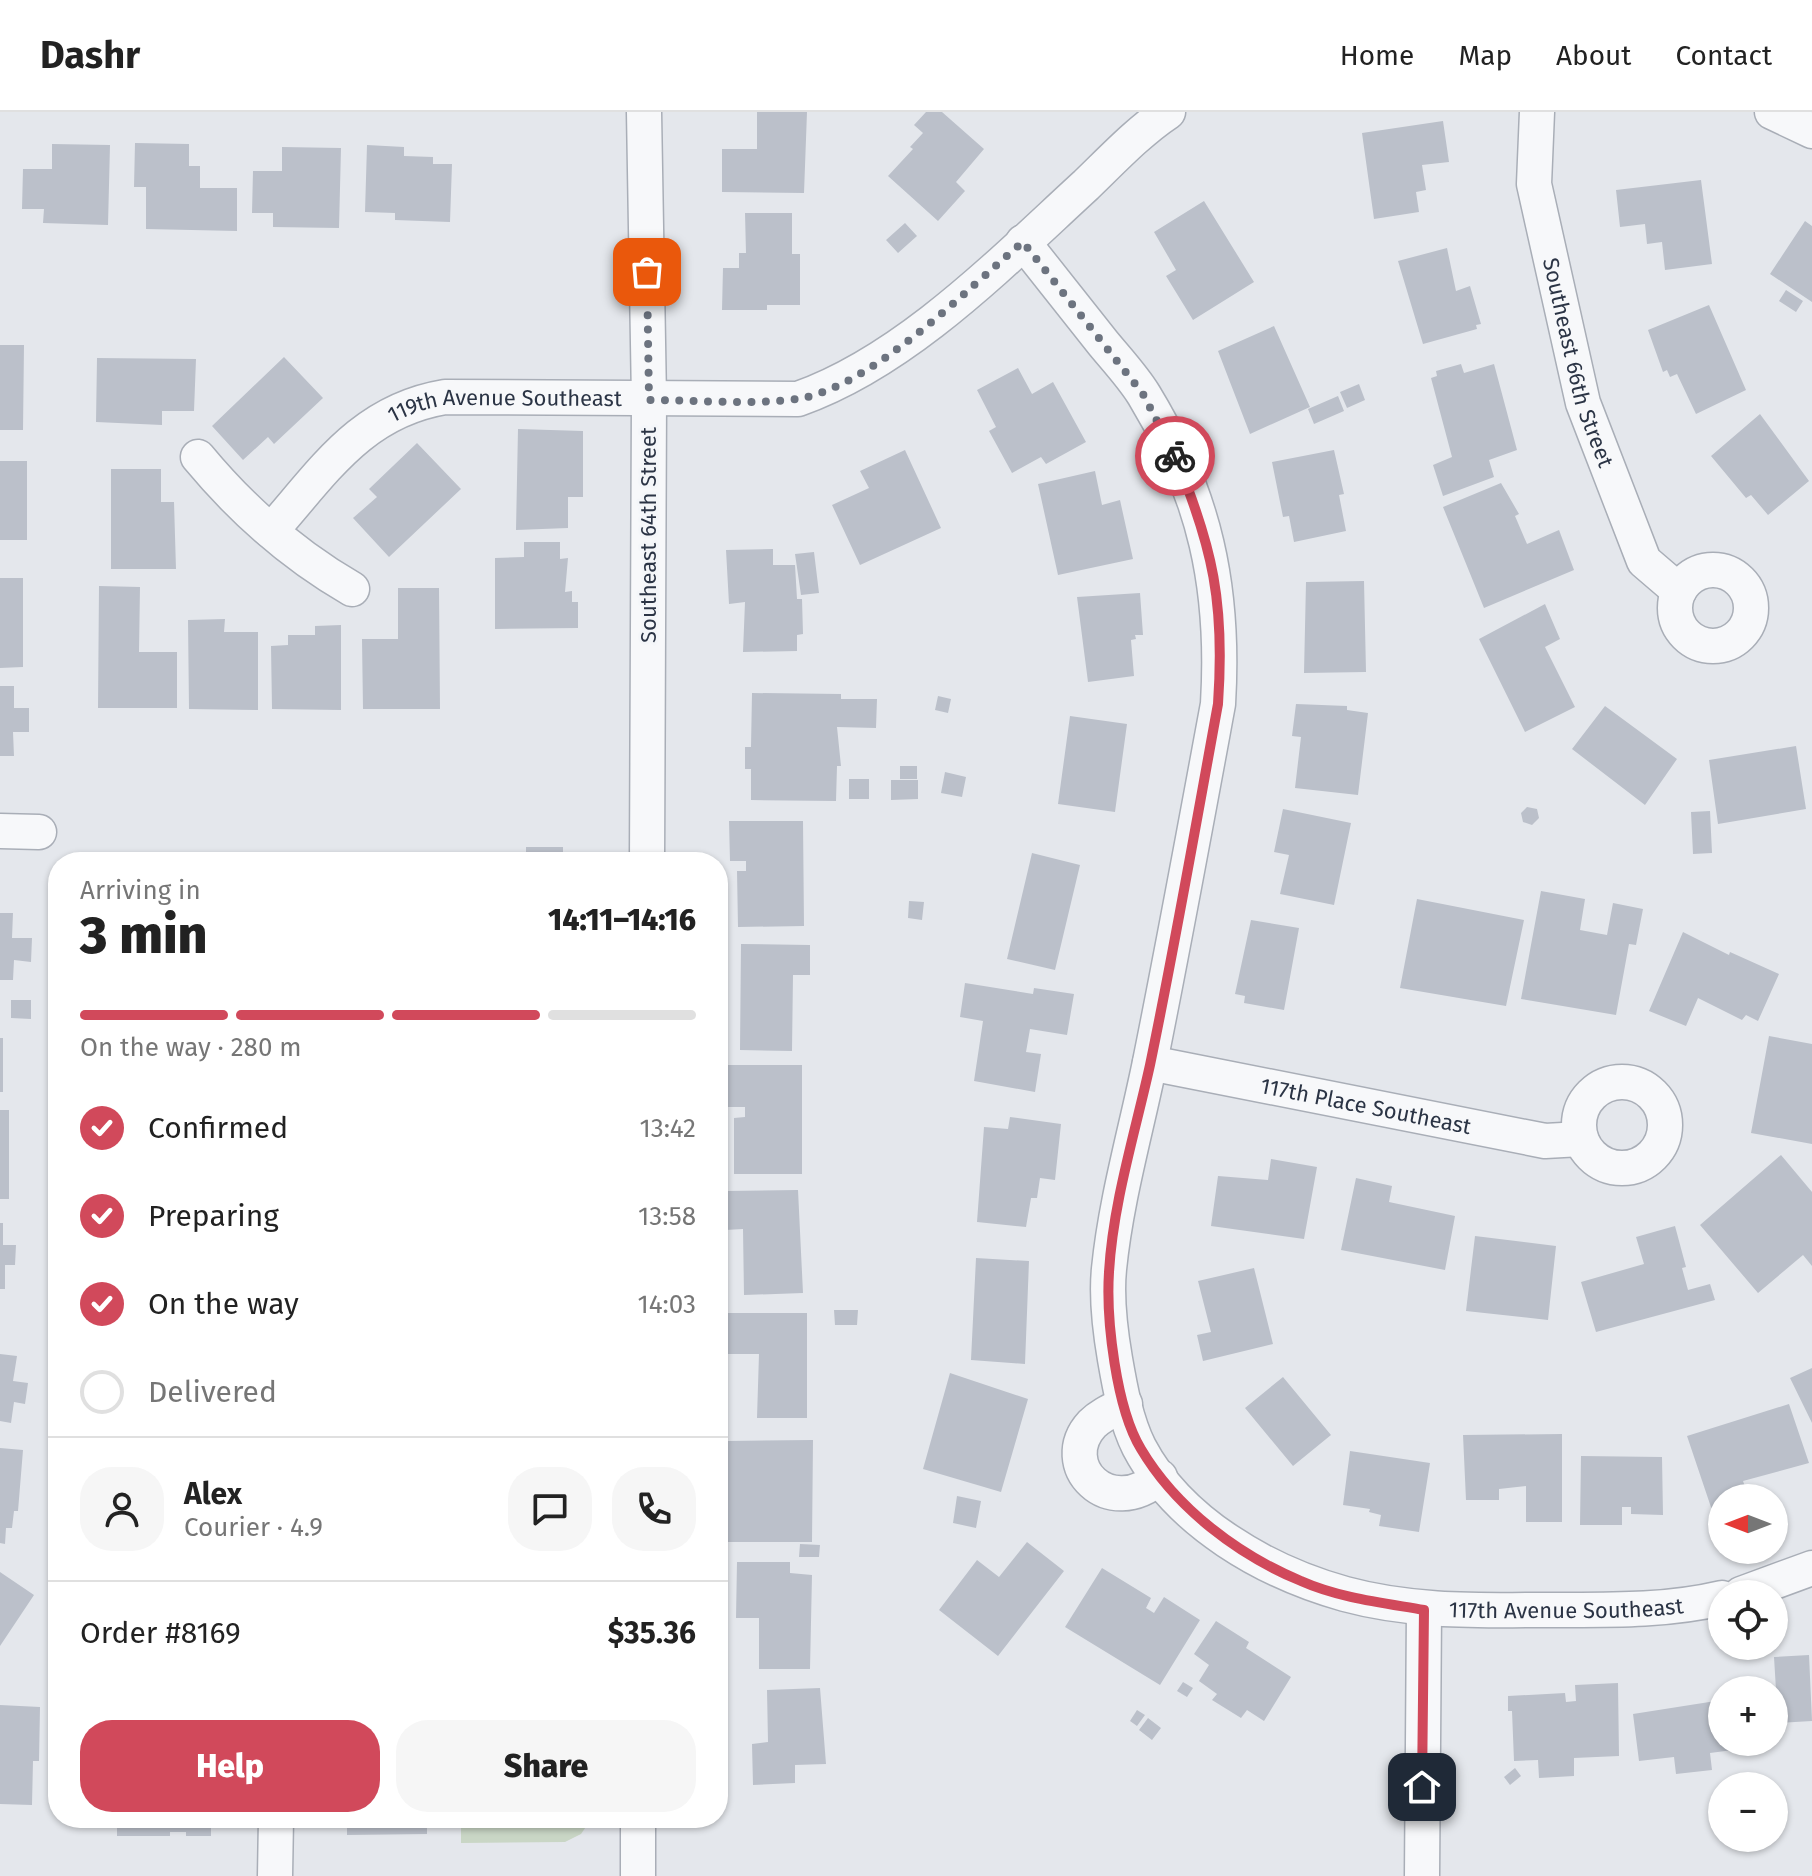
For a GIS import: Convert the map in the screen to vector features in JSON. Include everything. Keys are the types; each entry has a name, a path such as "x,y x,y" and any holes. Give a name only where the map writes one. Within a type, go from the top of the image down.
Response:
{"street":[{"name":"Southeast 64th Street","path":"644,112 649,400 647,852"},
{"name":"119th Avenue Southeast","path":"271,531 359,434 387,414 419,402 445,397 798,399 829,388 896,349 1023,242 1168,112"},
{"name":"Southeast 66th Street","path":"1537,112 1534,184 1583,403 1644,561 1679,591"},
{"path":"1772,112 1812,131"},
{"name":"117th Avenue Southeast","path":"1023,242 1143,394 1174,453 1202,519 1217,583 1221,652 1218,704 1150,1063 1115,1224 1109,1273 1109,1323 1125,1404 1139,1446 1160,1477 1198,1517 1247,1554 1302,1582 1370,1601 1424,1610 1634,1609 1708,1602"},
{"path":"198,457 222,485 306,563 352,589"},
{"path":"0,831 39,832"},
{"name":"117th Place Southeast","path":"1150,1063 1545,1141 1581,1139"},
{"path":"1125,1404 1103,1415 1085,1434 1081,1459 1093,1483 1119,1496 1133,1495 1160,1477"},
{"path":"1779,1580 1812,1568"},
{"path":"1422,1876 1424,1610"},
{"path":"275,1876 276,1828"},
{"path":"638,1828 638,1876"}],"green space":[{"path":"461,1828 585,1828 581,1834 565,1842 461,1843"}],"building":[{"path":"757,112 807,112 804,193 722,192 722,149 757,149"},
{"path":"926,112 942,112 984,149 956,182 965,191 938,221 888,176 923,133 914,125"},
{"path":"1443,121 1449,162 1422,165 1426,190 1416,192 1419,212 1374,219 1362,133"},
{"path":"135,143 189,144 189,166 200,166 200,188 237,188 237,231 146,229 146,187 134,187"},
{"path":"52,144 110,145 108,225 43,223 44,209 22,209 23,169 52,169"},
{"path":"367,145 404,147 404,156 433,157 433,164 452,164 450,222 395,220 395,213 365,212"},
{"path":"282,147 341,148 339,228 273,227 273,213 252,213 253,171 282,171"},
{"path":"1701,180 1712,264 1665,270 1662,242 1647,244 1645,224 1620,227 1616,190"},
{"path":"1204,201 1254,282 1193,320 1166,276 1176,270 1154,232"},
{"path":"745,213 792,213 792,254 800,254 800,305 767,305 767,310 722,310 723,268 739,268 739,253 746,253"},
{"path":"1805,221 1812,226 1812,302 1770,274"},
{"path":"905,223 917,236 898,253 886,240"},
{"path":"1447,248 1456,291 1470,286 1481,324 1476,325 1477,329 1423,344 1398,261"},
{"path":"1786,290 1803,301 1796,312 1779,301"},
{"path":"1709,305 1746,390 1696,414 1677,374 1670,377 1667,370 1663,372 1648,330"},
{"path":"1274,326 1310,407 1250,434 1218,351"},
{"path":"0,345 24,345 23,430 0,430"},
{"path":"284,357 323,398 274,444 268,437 243,460 212,426"},
{"path":"97,358 196,359 194,411 162,411 162,425 96,422"},
{"path":"1461,364 1464,373 1494,364 1517,450 1489,460 1494,477 1443,496 1433,465 1452,457 1431,378 1437,376 1436,371"},
{"path":"1018,368 1032,394 1053,382 1086,442 1046,464 1041,457 1012,473 989,431 996,427 977,390"},
{"path":"1359,384 1365,400 1347,408 1340,392"},
{"path":"1338,396 1344,411 1314,424 1308,409"},
{"path":"1760,414 1809,481 1768,515 1751,495 1746,498 1711,456"},
{"path":"518,429 583,431 583,497 568,497 568,528 516,530"},
{"path":"417,443 461,489 389,557 353,518 377,497 369,489"},
{"path":"905,450 941,528 860,565 832,505 869,488 860,471"},
{"path":"1334,450 1344,494 1339,495 1346,531 1294,542 1289,516 1283,517 1272,462"},
{"path":"0,461 27,461 27,540 0,540"},
{"path":"111,469 161,469 161,502 174,502 176,569 111,569"},
{"path":"1095,471 1102,505 1120,500 1133,559 1058,575 1038,484"},
{"path":"1501,483 1519,514 1515,516 1527,544 1559,530 1574,570 1484,608 1443,507"},
{"path":"524,542 560,542 560,559 568,558 565,592 572,591 572,602 578,602 578,628 495,629 495,558 524,557"},
{"path":"773,549 773,565 795,565 797,599 802,599 803,634 797,635 797,651 743,652 745,602 729,604 726,550"},
{"path":"814,552 819,593 801,595 795,554"},
{"path":"0,578 23,578 23,667 0,668"},
{"path":"1364,581 1366,672 1304,673 1306,582"},
{"path":"99,586 140,587 139,652 177,652 177,708 98,708"},
{"path":"398,588 439,588 440,709 363,709 362,639 398,639"},
{"path":"1140,593 1143,635 1135,635 1136,639 1131,640 1134,676 1088,682 1077,597"},
{"path":"1545,604 1560,639 1545,647 1575,707 1525,732 1479,639"},
{"path":"225,619 224,632 258,632 258,710 189,709 188,620"},
{"path":"341,625 341,710 272,709 271,646 288,645 288,635 315,635 315,626"},
{"path":"0,686 14,686 14,708 29,708 29,732 13,732 14,756 0,756"},
{"path":"752,693 841,694 841,699 877,699 876,728 837,727 841,766 837,766 836,801 751,800 751,769 745,769 745,747 751,747"},
{"path":"938,696 951,699 948,713 935,710"},
{"path":"1296,704 1347,706 1347,710 1368,713 1358,795 1295,788 1301,737 1292,736"},
{"path":"1605,706 1677,759 1645,805 1572,749"},
{"path":"1070,716 1127,724 1115,812 1058,804"},
{"path":"1796,746 1806,809 1718,824 1709,760"},
{"path":"900,766 917,766 917,779 900,779"},
{"path":"945,772 966,777 962,797 941,793"},
{"path":"849,779 869,779 869,799 849,799"},
{"path":"891,780 918,780 918,799 891,800"},
{"path":"1527,807 1537,809 1539,818 1532,825 1523,822 1521,813"},
{"path":"1283,809 1351,823 1334,905 1280,894 1289,855 1274,852"},
{"path":"1710,811 1712,853 1693,854 1691,812"},
{"path":"729,821 803,821 804,926 738,927 737,871 746,871 746,861 730,861"},
{"path":"526,847 563,847 563,852 526,852"},
{"path":"1032,853 1080,865 1055,970 1007,959"},
{"path":"1541,891 1585,899 1580,930 1607,935 1613,903 1643,909 1636,945 1629,944 1616,1015 1521,999"},
{"path":"1417,899 1524,920 1506,1006 1400,988"},
{"path":"909,901 924,902 922,920 908,918"},
{"path":"0,913 13,913 12,938 32,938 31,962 14,960 13,980 0,980"},
{"path":"1251,920 1299,928 1284,1010 1244,1003 1245,996 1235,994"},
{"path":"1683,932 1729,955 1730,952 1779,974 1758,1021 1746,1015 1742,1020 1698,998 1686,1026 1649,1011"},
{"path":"741,944 810,945 810,975 793,975 792,1051 740,1050"},
{"path":"965,983 1033,994 1034,988 1074,994 1067,1035 1030,1029 1026,1052 1041,1054 1035,1092 974,1081 983,1021 960,1017"},
{"path":"11,1000 31,1000 31,1019 11,1018"},
{"path":"1769,1036 1812,1044 1812,1144 1751,1133"},
{"path":"0,1038 3,1038 3,1092 0,1092"},
{"path":"728,1065 802,1065 802,1174 734,1174 734,1118 745,1117 745,1107 728,1107"},
{"path":"0,1110 9,1110 9,1199 0,1199"},
{"path":"1010,1117 1061,1124 1055,1180 1040,1178 1037,1198 1031,1198 1026,1227 977,1222 984,1127 1008,1129"},
{"path":"1781,1155 1812,1192 1812,1266 1803,1255 1758,1293 1700,1225"},
{"path":"1271,1159 1317,1167 1304,1239 1211,1226 1218,1176 1268,1180"},
{"path":"1356,1178 1392,1186 1389,1202 1455,1216 1445,1270 1341,1250"},
{"path":"798,1190 803,1293 744,1295 743,1229 728,1230 728,1191"},
{"path":"0,1223 3,1223 3,1245 16,1245 15,1265 5,1265 5,1289 0,1289"},
{"path":"1675,1226 1686,1267 1682,1268 1688,1290 1710,1284 1715,1300 1596,1332 1581,1282 1644,1264 1636,1237"},
{"path":"1475,1236 1556,1246 1548,1320 1466,1311"},
{"path":"976,1258 1029,1261 1025,1364 971,1360"},
{"path":"1254,1268 1273,1344 1203,1361 1197,1335 1211,1332 1198,1281"},
{"path":"834,1310 858,1310 857,1325 835,1325"},
{"path":"728,1313 807,1313 807,1418 757,1418 759,1354 728,1354"},
{"path":"0,1354 17,1356 13,1381 28,1383 25,1404 14,1402 11,1423 0,1421"},
{"path":"1812,1368 1812,1423 1790,1378"},
{"path":"950,1373 1028,1399 1001,1492 923,1469"},
{"path":"1283,1377 1331,1435 1293,1466 1245,1408"},
{"path":"1789,1404 1809,1463 1743,1481 1744,1484 1708,1484 1708,1498 1687,1436"},
{"path":"1562,1434 1562,1522 1526,1522 1526,1486 1499,1489 1499,1500 1466,1500 1463,1435"},
{"path":"813,1440 812,1542 728,1542 728,1441"},
{"path":"0,1448 23,1450 18,1511 14,1511 12,1528 6,1528 5,1544 0,1543"},
{"path":"1350,1451 1430,1463 1419,1532 1379,1526 1381,1515 1369,1512 1370,1509 1343,1505"},
{"path":"1581,1456 1662,1457 1663,1515 1631,1514 1631,1507 1622,1507 1622,1525 1580,1525"},
{"path":"957,1496 981,1501 976,1528 953,1523"},
{"path":"1027,1542 1064,1571 998,1656 939,1610 977,1560 999,1577"},
{"path":"800,1544 820,1545 819,1557 799,1557"},
{"path":"737,1562 790,1562 790,1573 812,1575 810,1669 759,1669 759,1618 736,1618"},
{"path":"1102,1568 1151,1598 1146,1608 1154,1613 1164,1597 1200,1620 1160,1685 1065,1627"},
{"path":"0,1572 34,1595 0,1646"},
{"path":"1216,1621 1249,1642 1246,1648 1291,1677 1264,1721 1247,1710 1241,1718 1212,1700 1217,1694 1199,1681 1209,1665 1194,1654"},
{"path":"1809,1655 1812,1721 1788,1722 1788,1676 1775,1676 1774,1660 1788,1660 1788,1656"},
{"path":"1183,1682 1193,1688 1187,1697 1177,1691"},
{"path":"1618,1683 1619,1756 1574,1758 1574,1776 1539,1778 1538,1760 1514,1761 1512,1711 1508,1711 1508,1696 1565,1693 1566,1702 1576,1701 1575,1685"},
{"path":"820,1688 826,1764 795,1765 795,1783 753,1785 752,1744 768,1742 767,1690"},
{"path":"1708,1702 1708,1756 1712,1770 1676,1774 1674,1757 1639,1761 1633,1714"},
{"path":"0,1705 40,1707 39,1761 33,1761 32,1805 0,1804"},
{"path":"1137,1710 1145,1715 1137,1726 1130,1721"},
{"path":"1148,1718 1161,1728 1152,1740 1139,1730"},
{"path":"1515,1768 1521,1776 1510,1785 1504,1777"},
{"path":"117,1828 211,1828 211,1836 186,1836 186,1832 170,1832 170,1836 117,1836"},
{"path":"347,1828 427,1828 427,1834 347,1835"}],"way so far":[{"path":"647,272 649,400 798,399 829,388 896,349 1023,242 1143,394 1175,456"}],"route":[{"path":"1175,456 1202,519 1217,583 1220,678 1218,704 1156,1033 1115,1224 1109,1273 1109,1323 1120,1390 1139,1446 1164,1483 1198,1517 1247,1554 1302,1582 1370,1601 1424,1610 1422,1787"}]}
